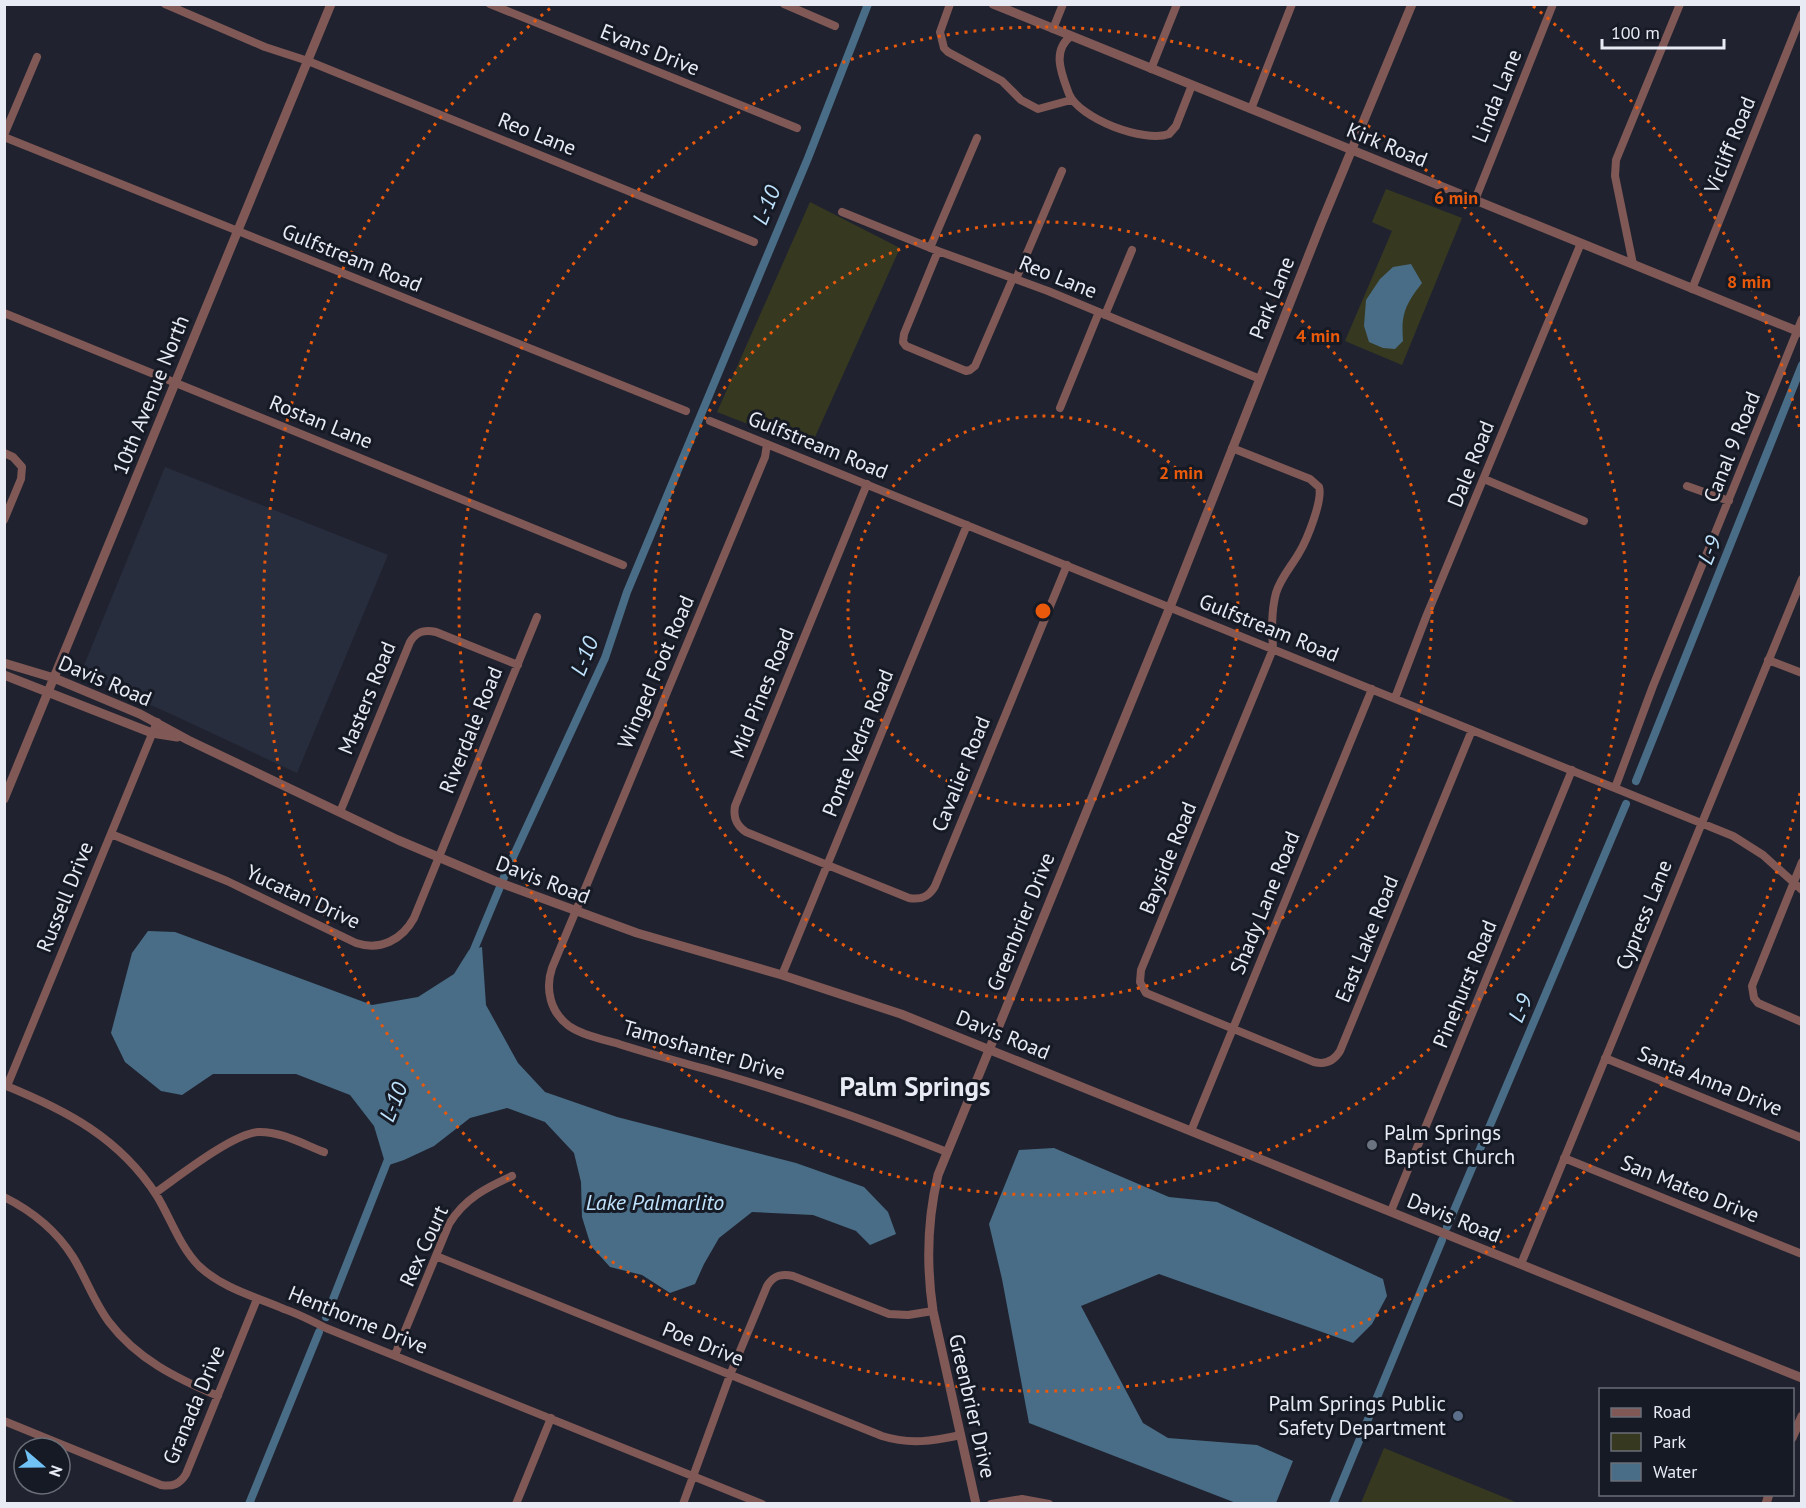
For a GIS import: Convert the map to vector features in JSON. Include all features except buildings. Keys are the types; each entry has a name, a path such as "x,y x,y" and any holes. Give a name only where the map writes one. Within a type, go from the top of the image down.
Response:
{"street":[{"name":"Reo Lane","path":"165,4 265,47 308,61 754,242"},
{"name":"10th Avenue North","path":"4,799 331,4"},
{"name":"Evans Drive","path":"490,4 797,128"},
{"path":"784,4 835,26"},
{"path":"950,4 940,32 941,43 948,52 1002,81 1021,100 1038,109 1071,100"},
{"name":"Kirk Road","path":"993,4 1799,332"},
{"path":"1053,29 1063,4"},
{"path":"1151,69 1177,4"},
{"path":"1251,109 1292,4"},
{"name":"Park Lane","path":"1170,607 1412,4"},
{"name":"Linda Lane","path":"1475,200 1553,4"},
{"path":"1633,264 1615,177 1616,160 1680,4"},
{"name":"Vicliff Road","path":"1692,289 1802,14"},
{"path":"1071,36 1062,45 1059,56 1071,100 1087,113 1101,120 1141,135 1156,137 1169,134 1192,85"},
{"path":"4,136 37,57"},
{"name":"Gulfstream Road","path":"4,136 237,232 686,411"},
{"path":"977,138 934,249 903,342 906,346 966,371 975,366 1062,171"},
{"name":"Reo Lane","path":"842,212 1015,278 1260,379"},
{"name":"Dale Road","path":"1395,698 1581,243"},
{"path":"1060,408 1132,250"},
{"name":"Rostan Lane","path":"4,313 623,565"},
{"name":"Canal 9 Road","path":"1615,788 1653,686 1799,332 1802,319"},
{"name":"Gulfstream Road","path":"710,421 1701,823 1752,847 1802,890"},
{"name":"Winged Foot Road","path":"575,912 765,457 767,444"},
{"path":"1232,448 1310,479 1315,482 1320,492 1320,498 1302,547 1286,570 1277,592 1272,616 1273,649"},
{"path":"4,453 13,457 22,467 21,478 4,520"},
{"path":"1484,479 1584,521"},
{"name":"Mid Pines Road","path":"827,865 746,832 737,824 734,812 867,484"},
{"path":"1687,486 1729,501"},
{"name":"Ponte Vedra Road","path":"782,975 967,525"},
{"name":"Cavalier Road","path":"827,865 909,898 921,898 932,892 1066,565"},
{"name":"Cypress Lane","path":"1521,1264 1802,579"},
{"name":"Greenbrier Drive","path":"976,1503 933,1311 927,1263 929,1222 938,1175 1170,607"},
{"name":"Riverdale Road","path":"438,858 537,617"},
{"name":"Masters Road","path":"340,812 410,642 418,633 430,630 518,665"},
{"name":"Bayside Road","path":"1233,1030 1151,996 1142,988 1140,976 1273,649"},
{"path":"1768,660 1802,673"},
{"name":"Davis Road","path":"4,663 54,678 157,722 188,740 438,858 510,887 575,912 901,1014 1802,1378"},
{"name":"Davis Road","path":"4,675 152,733 188,740"},
{"name":"Shady Lane Road","path":"1191,1131 1372,689"},
{"name":"Russell Drive","path":"6,1085 157,722"},
{"name":"East Lake Road","path":"1233,1030 1314,1062 1327,1063 1337,1056 1472,730"},
{"name":"Pinehurst Road","path":"1391,1212 1572,770"},
{"name":"Yucatan Drive","path":"111,834 227,881 356,943 367,945 390,942 408,929 438,858"},
{"path":"1802,862 1752,986 1752,993 1758,1003 1802,1022"},
{"name":"Tamoshanter Drive","path":"575,912 552,968 549,986 550,999 555,1010 571,1027 641,1051 840,1110 946,1152"},
{"name":"Santa Anna Drive","path":"1605,1058 1802,1138"},
{"name":"Henthorne Drive","path":"6,1085 51,1104 94,1129 127,1159 155,1193 184,1246 200,1266 221,1281 257,1299 762,1503"},
{"path":"155,1193 221,1148 247,1134 269,1133 324,1152"},
{"name":"San Mateo Drive","path":"1564,1158 1802,1254"},
{"name":"Rex Court","path":"395,1355 449,1224 464,1204 483,1189 512,1176"},
{"path":"4,1197 38,1218 57,1236 73,1256 101,1311 134,1349 167,1373 218,1396"},
{"name":"Poe Drive","path":"436,1256 895,1440 921,1443 961,1435"},
{"path":"683,1503 730,1375 770,1281 781,1275 793,1276 889,1314 908,1315 933,1311"},
{"name":"Granada Drive","path":"4,1421 167,1486 179,1483 186,1474 257,1299"},
{"path":"1794,1434 1802,1416"},
{"path":"516,1503 551,1418"},
{"path":"991,1503 1022,1499 1049,1503"}],"shaded area":[{"path":"165,467 388,555 297,773 91,679 83,668"}],"green space":[{"path":"1386,189 1462,218 1402,365 1345,341 1392,231 1372,222"},
{"path":"810,202 900,248 810,448 717,412"},
{"path":"1384,1448 1518,1503 1361,1503"}],"water":[{"path":"1411,264 1422,283 1405,310 1403,341 1395,349 1383,348 1369,342 1364,326 1366,300 1380,279 1393,267"},
{"name":"Lake Palmarlito","path":"148,931 175,932 372,1005 418,997 454,974 469,950 482,947 486,1005 518,1063 545,1092 617,1117 796,1163 864,1187 888,1212 896,1234 870,1245 856,1231 813,1215 752,1212 719,1238 695,1284 670,1293 642,1275 610,1267 591,1246 582,1217 581,1182 574,1153 545,1122 507,1108 470,1118 434,1146 386,1166 374,1126 350,1095 296,1074 213,1074 182,1095 161,1091 125,1062 111,1033 132,953"},
{"path":"1054,1148 1169,1197 1217,1202 1383,1279 1387,1296 1372,1324 1353,1343 1159,1274 1081,1306 1143,1423 1168,1438 1257,1445 1293,1461 1276,1503 1236,1503 1029,1423 1002,1279 989,1224 1019,1150"}],"waterway":[{"name":"L-10","path":"470,959 507,870 605,658 627,592 808,158 868,4"},
{"name":"L-9","path":"1636,781 1802,365"},
{"name":"L-9","path":"1447,1227 1626,804"},
{"name":"L-10","path":"326,1317 389,1157"},
{"name":"L-9","path":"1333,1504 1442,1240"},
{"name":"L-10","path":"249,1504 319,1332"}],"place":[{"name":"Palm Springs Baptist Church","path":"1372,1145"},
{"name":"Palm Springs Public Safety Department","path":"1458,1416"}],"district":[{"name":"Palm Springs","path":"915,1087"}]}
